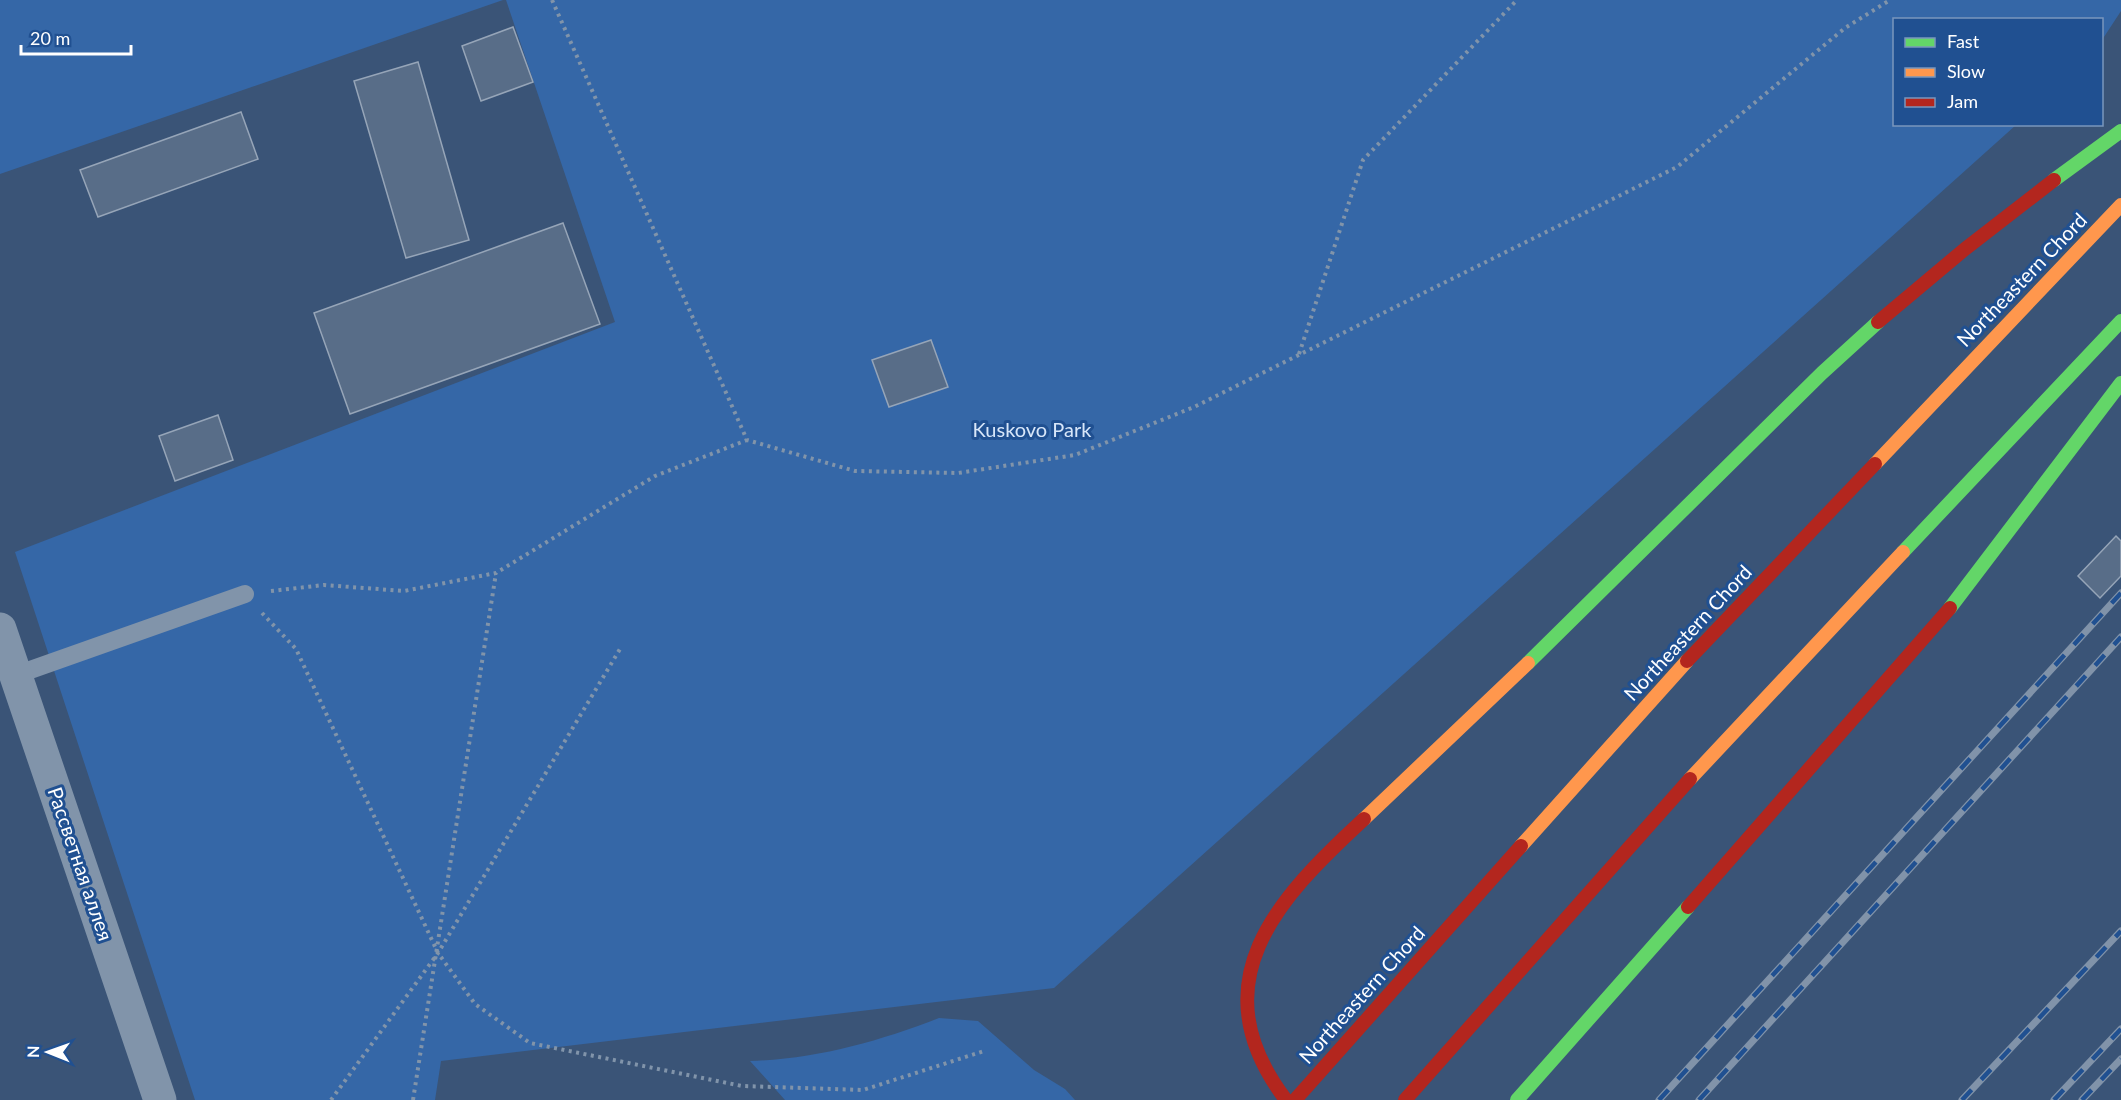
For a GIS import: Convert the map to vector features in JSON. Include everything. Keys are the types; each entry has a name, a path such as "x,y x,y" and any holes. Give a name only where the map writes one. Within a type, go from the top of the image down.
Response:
{"main road":[{"path":"1286,1100 1262,1064 1252,1036 1248,1006 1250,976 1257,947 1271,920 1289,896 1334,846 1428,760 1873,326 2032,194 2121,131"},
{"name":"Northeastern Chord","path":"1295,1100 1660,690 2121,205"},
{"path":"1405,1100 1719,747 2121,321"},
{"path":"1517,1100 1821,758 1970,585 2121,383"}],"street":[{"name":"Рассветная аллея","path":"0,629 160,1100"}],"lane":[{"path":"16,675 245,594"}],"path":[{"path":"552,0 747,440"},
{"path":"1299,355 1363,160 1517,0"},
{"path":"245,594 324,585 404,591 496,573 655,476 747,440 855,471 958,473 1075,455 1194,407 1677,167 1845,28 1890,0"},
{"path":"413,1100 438,953 496,573"},
{"path":"245,594 296,649 438,953 475,1004 530,1043 742,1086 863,1090 984,1051"},
{"path":"331,1100 438,953 620,649"}],"green space":[{"path":"0,0 503,0 0,174"},
{"name":"Kuskovo Park","path":"506,0 2121,0 2121,11 2103,38 2103,18 1893,18 1893,126 2015,126 1054,988 441,1061 435,1100 195,1100 15,552 615,322"},
{"path":"939,1018 978,1021 1034,1070 1065,1089 1075,1100 785,1100 750,1061 799,1057 846,1048 893,1035"}],"building":[{"path":"513,27 533,82 481,101 462,46"},
{"path":"418,62 469,240 406,258 354,81"},
{"path":"241,112 258,159 98,217 80,170"},
{"path":"563,223 600,324 350,414 314,313"},
{"path":"931,340 948,387 889,407 872,360"},
{"path":"218,415 233,460 175,481 159,436"},
{"path":"2116,536 2121,541 2121,576 2100,598 2078,576"}],"railway":[{"path":"1659,1100 2121,593"},
{"path":"1699,1100 2121,637"},
{"path":"1962,1100 2121,931"},
{"path":"2054,1100 2121,1029"},
{"path":"2082,1100 2121,1059"}],"traffic: fast":[{"path":"2054,180 2121,131"},
{"path":"1903,552 2121,321"},
{"path":"1528,663 1822,373 1878,322"},
{"path":"1950,608 2121,383"},
{"path":"1517,1100 1688,907"}],"traffic: slow":[{"path":"1875,464 2121,205"},
{"path":"1690,779 1903,552"},
{"path":"1521,846 1687,661"},
{"path":"1364,819 1528,663"}],"traffic: jam":[{"path":"1878,322 1965,249 2054,180"},
{"path":"1687,661 1875,464"},
{"path":"1688,907 1950,608"},
{"path":"1405,1100 1690,779"},
{"path":"1286,1100 1260,1058 1248,1018 1249,981 1259,946 1278,912 1303,880 1364,819"},
{"path":"1295,1100 1521,846"}]}
